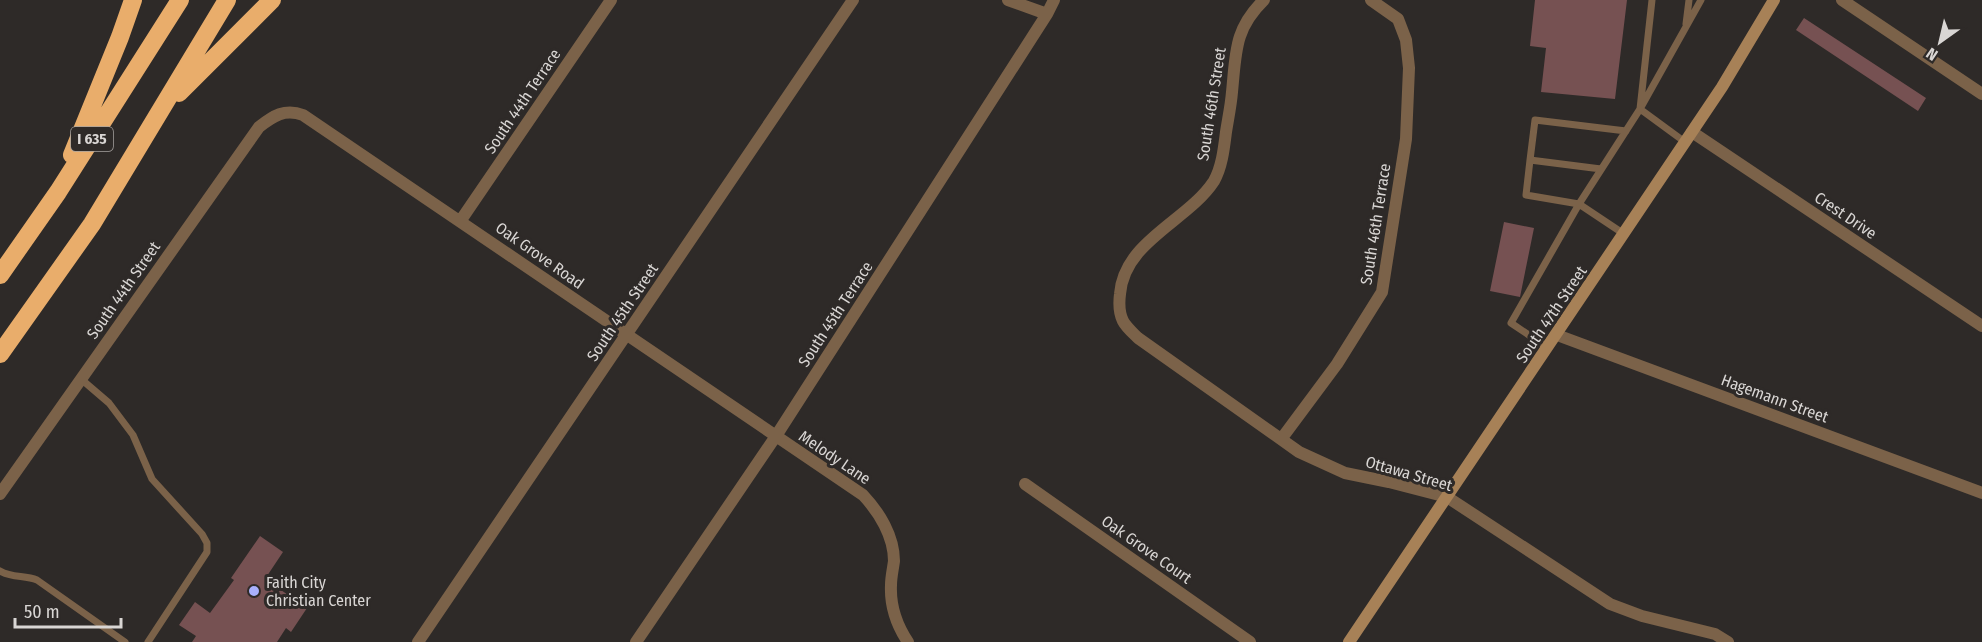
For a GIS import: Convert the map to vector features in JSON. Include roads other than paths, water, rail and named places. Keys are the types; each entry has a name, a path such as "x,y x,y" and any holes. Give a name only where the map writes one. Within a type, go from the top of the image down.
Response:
{"highway":[{"path":"58,192 133,0"},
{"name":"I 635","path":"0,275 58,192 180,0"},
{"name":"I 635","path":"0,354 92,224 227,0"},
{"path":"158,113 272,0"}],"street":[{"name":"South 44th Terrace","path":"461,220 611,0"},
{"name":"South 45th Street","path":"418,642 853,0"},
{"path":"1008,0 1047,14"},
{"name":"South 45th Terrace","path":"636,642 776,436 1054,0"},
{"name":"South 46th Street","path":"1120,291 1121,281 1133,258 1150,240 1191,205 1214,180 1224,154 1234,60 1241,31 1253,11 1264,0"},
{"name":"South 46th Terrace","path":"1282,438 1337,364 1382,292 1406,138 1410,68 1406,40 1398,19 1371,0"},
{"name":"South 47th Street","path":"1349,642 1689,137 1774,0"},
{"path":"1842,0 1982,94"},
{"name":"Oak Grove Road","path":"280,113 296,112 303,115 461,220 776,436"},
{"name":"South 44th Street","path":"0,494 258,127 280,113"},
{"name":"Crest Drive","path":"1689,137 1982,326"},
{"name":"Ottawa Street","path":"1120,291 1119,302 1123,321 1138,338 1299,452 1345,473 1447,498 1610,604 1642,616 1715,634 1728,642"},
{"name":"Hagemann Street","path":"1557,335 1982,493"},
{"name":"Melody Lane","path":"776,436 863,495 884,524 891,542 894,560 891,585 892,604 899,628 908,642"},
{"name":"Oak Grove Court","path":"1025,484 1250,642"}],"lane":[{"path":"1640,110 1652,0"},
{"path":"1685,31 1689,0"},
{"path":"1548,348 1511,323 1601,169 1640,110 1701,0"},
{"path":"1640,110 1689,137"},
{"path":"1624,234 1580,204 1526,195 1535,120 1626,131"},
{"path":"1530,160 1601,169"},
{"path":"81,379 109,403 133,435 152,479 181,514 202,534 207,543 207,552 148,642"},
{"path":"0,571 12,576 25,575 37,580 125,642"}],"place":[{"name":"Faith City Christian Center","path":"254,591"}]}
